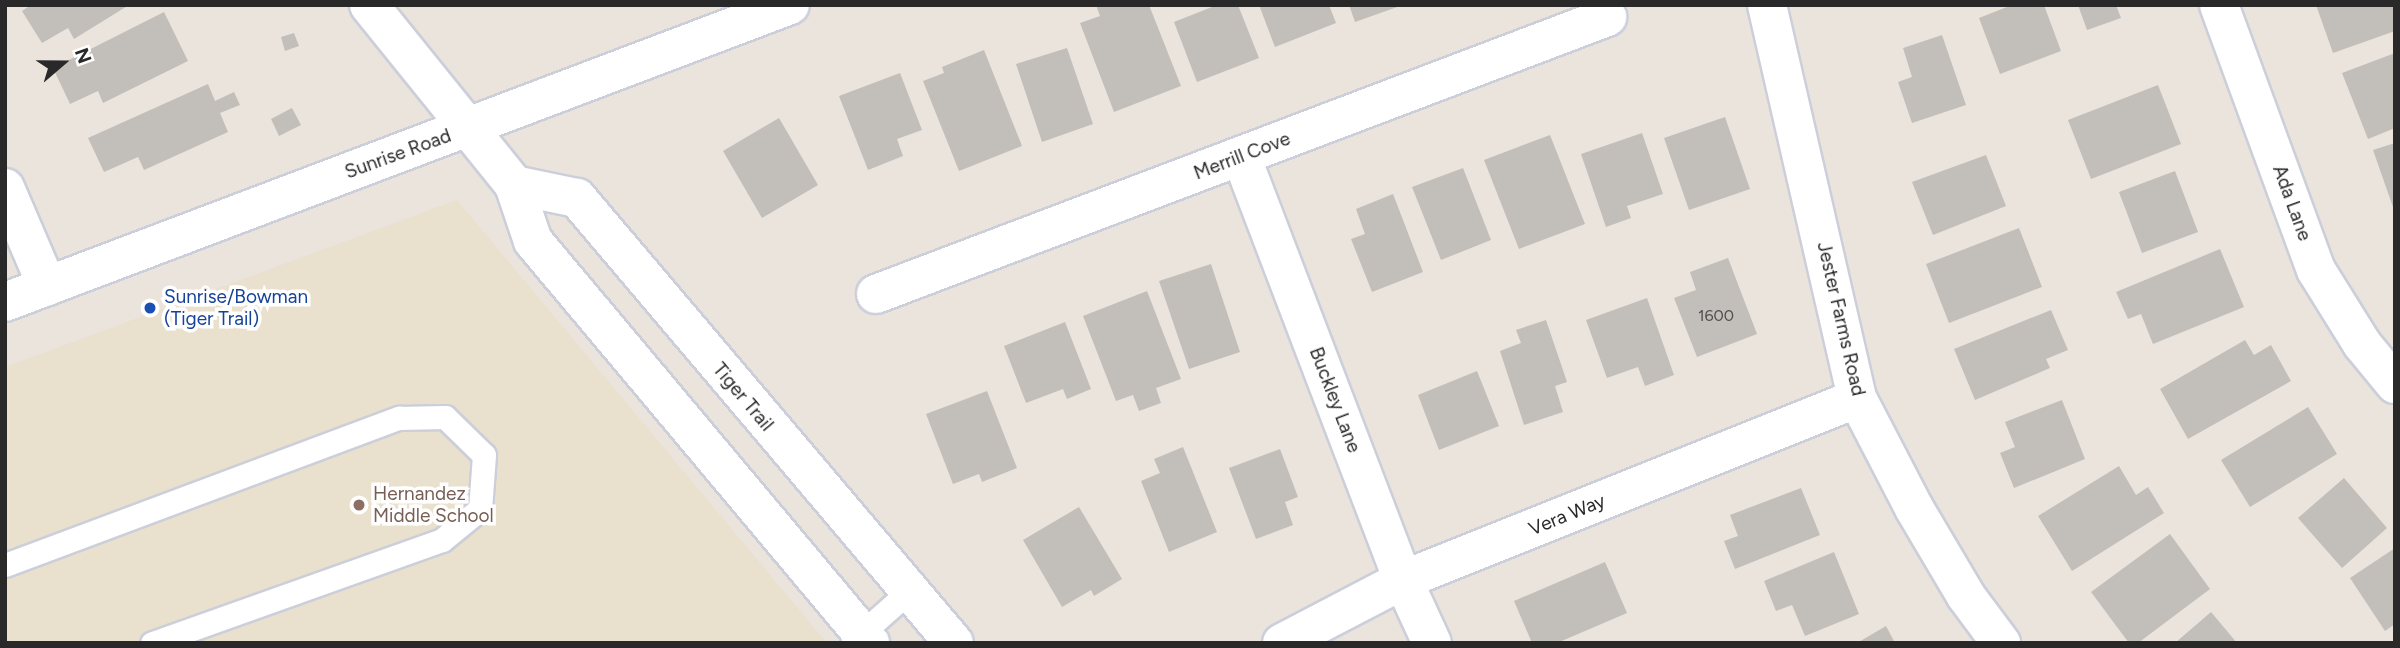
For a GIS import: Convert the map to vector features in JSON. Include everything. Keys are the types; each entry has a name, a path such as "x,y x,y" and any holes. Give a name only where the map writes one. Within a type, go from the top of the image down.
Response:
{"street":[{"path":"369,5 514,184 533,241 861,640"},
{"name":"Sunrise Road","path":"5,302 471,128 790,5"},
{"name":"Jester Farms Road","path":"1768,5 1857,398 1920,519 2001,643"},
{"name":"Ada Lane","path":"2220,5 2316,270 2362,344 2395,384"},
{"name":"Merrill Cove","path":"876,294 1607,17"},
{"name":"Buckley Lane","path":"1241,156 1403,580 1432,643"},
{"name":"Tiger Trail","path":"514,184 577,198 908,592 954,643"},
{"path":"5,188 47,286"},
{"name":"Vera Way","path":"1282,643 1403,580 1857,398"}],"lane":[{"path":"5,565 399,418 446,417 484,455 480,509 442,540 152,643"},
{"path":"861,640 908,592"}],"shaded area":[{"name":"Hernandez Middle School","path":"457,200 827,643 5,643 5,367"}],"building":[{"path":"31,5 129,5 74,39 68,28 42,43 22,11"},
{"path":"1096,5 1149,5 1181,86 1114,112 1080,23 1100,16"},
{"path":"1217,5 1238,5 1259,58 1197,82 1174,22"},
{"path":"1259,5 1329,5 1336,23 1275,47"},
{"path":"1349,5 1399,5 1400,6 1355,22"},
{"path":"2012,5 2044,5 2061,51 2000,74 1979,18"},
{"path":"2078,5 2116,5 2121,18 2087,30"},
{"path":"2316,5 2393,5 2395,31 2333,53"},
{"path":"164,12 188,61 103,103 98,91 70,104 53,68"},
{"path":"294,33 299,46 285,51 281,37"},
{"path":"1942,35 1966,105 1912,123 1898,82 1912,77 1903,48"},
{"path":"1067,48 1093,124 1042,142 1016,64"},
{"path":"984,50 1022,146 959,171 923,81 944,73 942,67"},
{"path":"2395,53 2395,128 2368,139 2342,73"},
{"path":"900,73 922,130 897,139 903,156 868,170 839,96"},
{"path":"208,84 215,101 234,92 240,105 220,113 228,132 144,170 138,157 104,172 88,138"},
{"path":"2158,85 2181,144 2091,179 2068,120"},
{"path":"292,108 301,125 279,136 271,119"},
{"path":"1725,117 1750,189 1689,210 1664,138"},
{"path":"779,118 818,185 762,218 723,151"},
{"path":"1642,133 1663,194 1627,206 1631,218 1606,227 1581,154"},
{"path":"1550,135 1585,224 1519,249 1484,160"},
{"path":"2395,143 2395,210 2394,210 2373,150"},
{"path":"1986,155 2006,206 1933,235 1912,182"},
{"path":"1463,168 1491,240 1441,260 1412,187"},
{"path":"2175,171 2198,232 2142,253 2119,192"},
{"path":"1393,194 1423,272 1372,292 1351,239 1365,234 1356,209"},
{"path":"2019,228 2042,287 1949,323 1926,264"},
{"path":"2220,249 2244,307 2153,344 2141,314 2128,319 2116,292"},
{"path":"1728,258 1757,334 1697,357 1674,298 1696,290 1690,272"},
{"path":"1211,264 1240,352 1189,369 1159,281"},
{"path":"1147,291 1181,379 1156,388 1161,403 1139,411 1133,395 1116,401 1083,316"},
{"path":"1647,298 1674,375 1645,386 1638,367 1607,378 1586,320"},
{"path":"2051,310 2068,350 2046,359 2050,368 1975,400 1954,349"},
{"path":"1546,320 1567,382 1555,386 1563,412 1524,425 1500,351 1521,343 1516,330"},
{"path":"1065,322 1091,389 1067,399 1063,389 1026,403 1004,346"},
{"path":"2245,340 2254,355 2271,345 2291,381 2188,439 2160,389"},
{"path":"1477,371 1499,426 1439,450 1418,395"},
{"path":"987,391 1017,468 982,482 979,474 953,484 926,414"},
{"path":"2062,400 2085,459 2014,488 2000,453 2015,447 2005,422"},
{"path":"2308,407 2337,454 2250,507 2221,460"},
{"path":"1183,447 1217,532 1169,552 1141,481 1160,473 1154,459"},
{"path":"1280,449 1298,497 1285,502 1293,525 1256,539 1229,468"},
{"path":"2119,466 2136,495 2148,487 2164,513 2072,571 2038,516"},
{"path":"2344,478 2387,528 2342,568 2298,518"},
{"path":"1801,488 1820,535 1735,569 1724,541 1738,536 1730,515"},
{"path":"1079,507 1122,579 1094,596 1091,590 1062,607 1023,540"},
{"path":"2170,534 2210,589 2138,643 2129,643 2091,592"},
{"path":"2395,548 2395,624 2385,631 2350,578"},
{"path":"1834,552 1859,614 1805,636 1792,605 1776,611 1764,581"},
{"path":"1605,562 1627,613 1557,643 1532,643 1514,601"},
{"path":"2211,612 2237,643 2175,643"},
{"path":"1886,626 1895,643 1857,643"}],"place":[{"name":"Sunrise/Bowman (Tiger Trail)","path":"150,308"},
{"name":"Hernandez Middle School","path":"359,505"}]}
